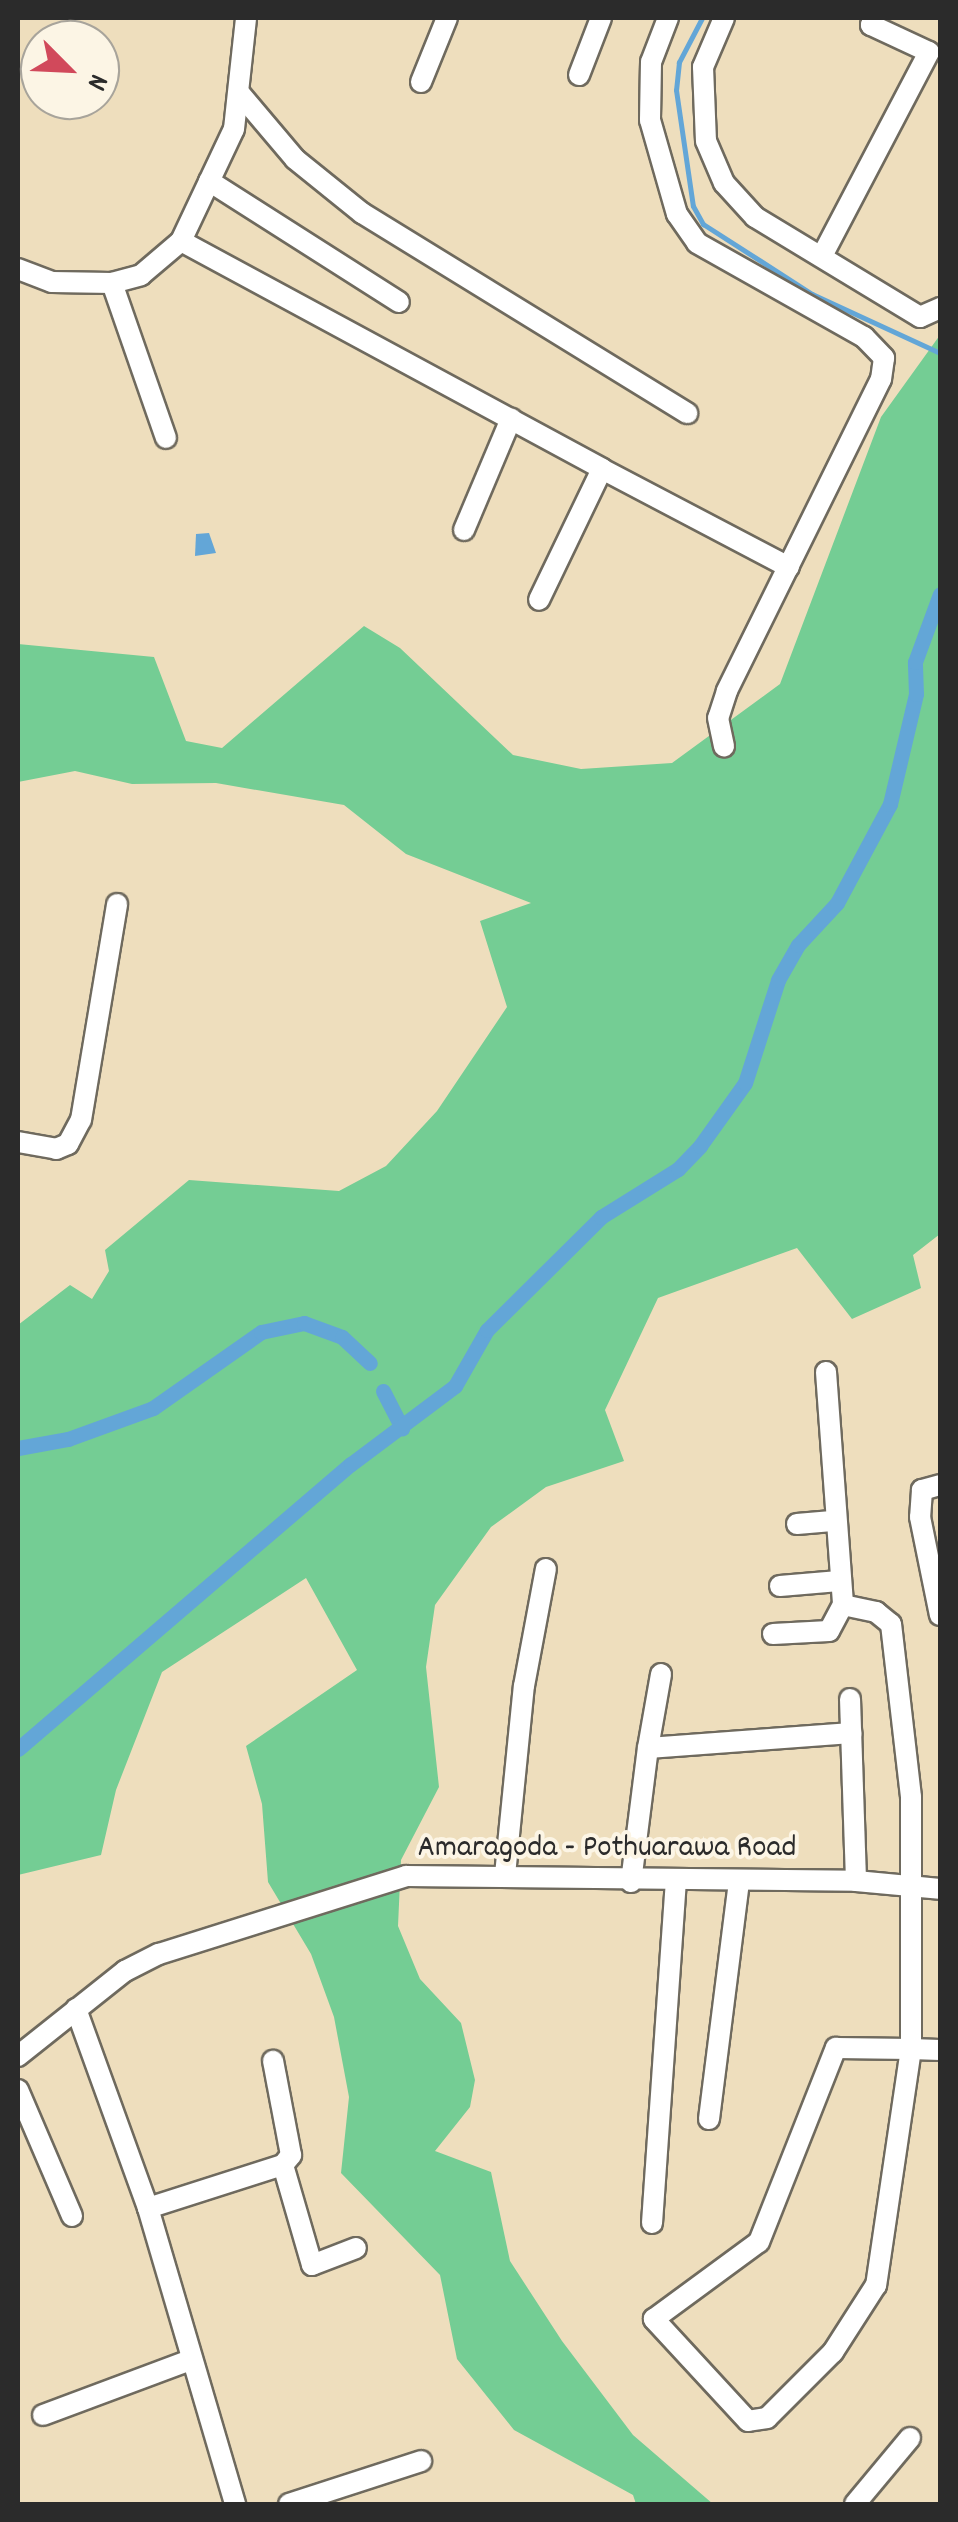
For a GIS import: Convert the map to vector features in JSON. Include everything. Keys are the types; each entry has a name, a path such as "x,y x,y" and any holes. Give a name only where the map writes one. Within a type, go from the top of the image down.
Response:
{"street":[{"path":"18,268 52,282 112,283 141,274 181,240 234,129 242,95 246,18"},
{"path":"421,82 447,18"},
{"path":"578,75 601,18"},
{"path":"668,18 651,62 650,120 677,214 697,243 864,337 884,358 880,379 727,691 718,718 724,746"},
{"path":"724,18 703,66 706,141 724,183 755,216 823,254 920,317 940,308"},
{"path":"823,254 929,52 871,25 874,18"},
{"path":"242,95 296,159 362,213 687,413"},
{"path":"209,181 399,302"},
{"path":"181,240 788,566"},
{"path":"112,283 166,438"},
{"path":"464,530 511,419"},
{"path":"539,600 602,469"},
{"path":"18,1142 56,1149 68,1144 81,1120 117,904"},
{"path":"774,1634 828,1631 843,1604 826,1372"},
{"path":"940,1485 922,1490 920,1518 940,1615"},
{"path":"797,1524 835,1521"},
{"path":"505,1876 524,1686 546,1569"},
{"path":"780,1586 839,1582"},
{"path":"843,1604 876,1612 891,1624 911,1797 912,2049 876,2285 833,2352 767,2418 748,2421 654,2320 759,2242 836,2048 912,2049 940,2050"},
{"path":"631,1882 661,1674"},
{"path":"850,1699 856,1881"},
{"path":"648,1748 851,1733"},
{"name":"Amaragoda - Pothuarawa Road","path":"18,2056 76,2008 159,1954 360,1886 406,1876 631,1882 856,1881 940,1889"},
{"path":"709,2120 739,1881"},
{"path":"652,2223 676,1882"},
{"path":"76,2008 148,2208 235,2504"},
{"path":"148,2208 283,2165 291,2156 273,2060"},
{"path":"18,2090 72,2216"},
{"path":"283,2165 312,2265 356,2248"},
{"path":"42,2415 190,2360"},
{"path":"855,2504 910,2438"},
{"path":"289,2504 421,2461"}],"green space":[{"path":"940,335 940,1234 913,1255 921,1288 852,1319 797,1248 658,1298 605,1410 624,1461 546,1487 491,1527 435,1605 426,1667 439,1787 401,1860 398,1926 420,1979 461,2023 475,2080 470,2107 435,2151 491,2172 510,2261 562,2341 633,2435 713,2504 636,2504 633,2495 514,2430 457,2359 440,2275 341,2173 349,2097 334,2017 311,1954 268,1882 262,1804 246,1746 357,1670 306,1578 162,1672 116,1790 101,1855 18,1875 18,1325 70,1285 92,1299 109,1271 105,1250 189,1180 339,1191 386,1166 437,1111 507,1007 480,921 531,903 406,854 344,805 216,783 132,784 75,771 18,782 18,644 154,657 186,741 222,748 364,626 400,648 513,755 581,769 672,763 780,684 881,417"}],"water":[{"path":"209,533 216,553 195,556 196,534"}],"waterway":[{"path":"702,18 679,62 676,90 693,206 703,224 812,294 940,353"},
{"path":"18,1749 351,1464 455,1386 487,1330 601,1217 678,1169 700,1146 745,1083 778,980 798,945 837,903 890,804 916,694 915,662 940,594"},
{"path":"18,1448 68,1439 153,1408 261,1332 304,1323 342,1337 370,1363"},
{"path":"383,1391 402,1428"}]}
